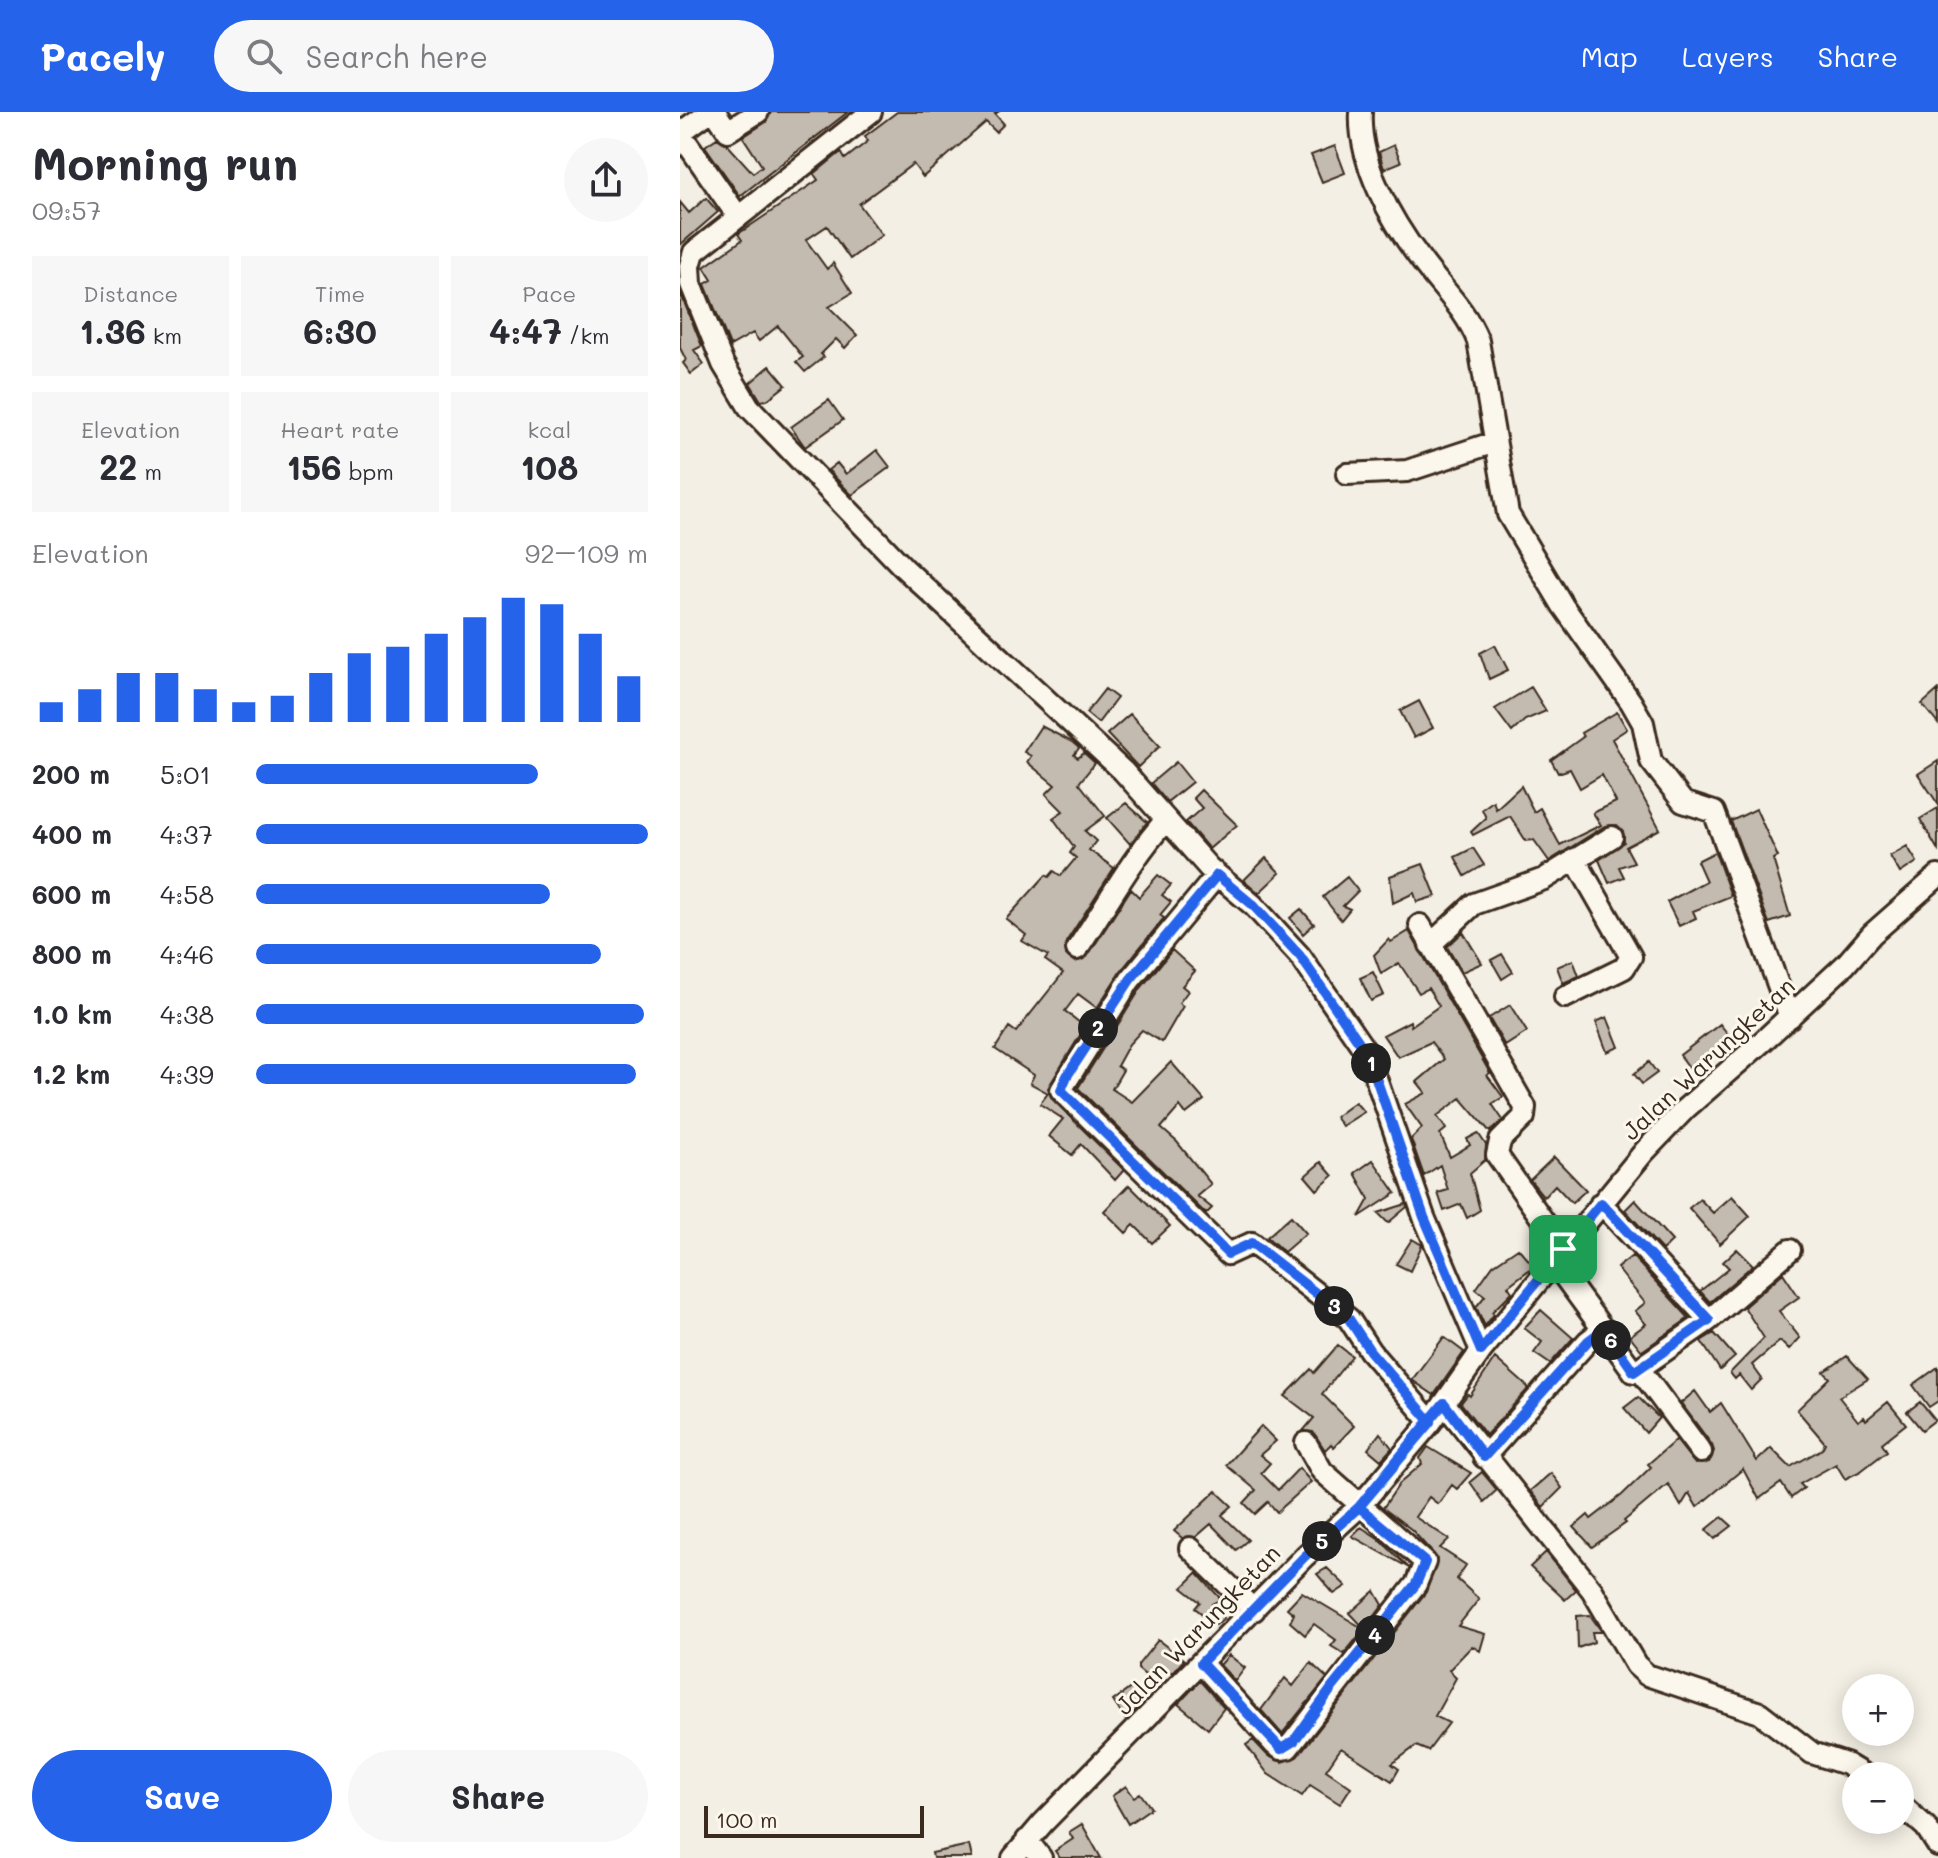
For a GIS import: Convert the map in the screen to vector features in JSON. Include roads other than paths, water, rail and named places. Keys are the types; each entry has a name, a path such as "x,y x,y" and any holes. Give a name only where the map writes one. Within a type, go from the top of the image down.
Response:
{"street":[{"path":"709,112 684,130 682,136 737,215"},
{"path":"715,112 728,131 758,112"},
{"path":"871,112 737,215 694,252 685,264 723,364 749,407 904,568 1111,760 1217,875 1253,905 1300,956 1368,1055 1429,1231 1481,1351"},
{"path":"1361,112 1366,159 1385,200 1421,260 1470,319 1481,354 1508,514 1563,606 1631,702 1643,723 1651,761 1683,802 1714,812 1790,1017"},
{"path":"1347,474 1407,471 1495,442"},
{"path":"1077,949 1121,885 1142,846 1166,820"},
{"path":"1430,945 1474,904 1544,879 1612,837"},
{"path":"1565,997 1624,968 1631,957 1575,859"},
{"path":"1217,875 1130,980 1061,1090 1228,1254 1252,1243 1349,1319 1370,1351 1431,1422"},
{"name":"Jalan Warungketan","path":"1013,1858 1027,1840 1305,1556 1359,1507 1431,1422 1481,1351 1558,1255 1685,1109 1790,1017 1872,934 1938,876"},
{"path":"1420,925 1525,1107 1524,1117 1500,1141 1497,1155 1628,1368 1634,1372 1640,1370 1709,1320 1790,1250"},
{"path":"1601,1203 1709,1320"},
{"path":"1484,1457 1588,1341 1604,1329"},
{"path":"1640,1370 1701,1452"},
{"path":"1444,1403 1592,1590 1631,1657 1647,1675 1702,1695 1744,1705 1773,1721 1812,1753 1842,1763"},
{"path":"1201,1663 1275,1745 1281,1749 1288,1748 1416,1584 1426,1566 1322,1471 1306,1443"},
{"path":"1190,1548 1254,1610"},
{"path":"1914,1816 1926,1827 1938,1846"},
{"path":"1027,1840 1041,1858"}]}
